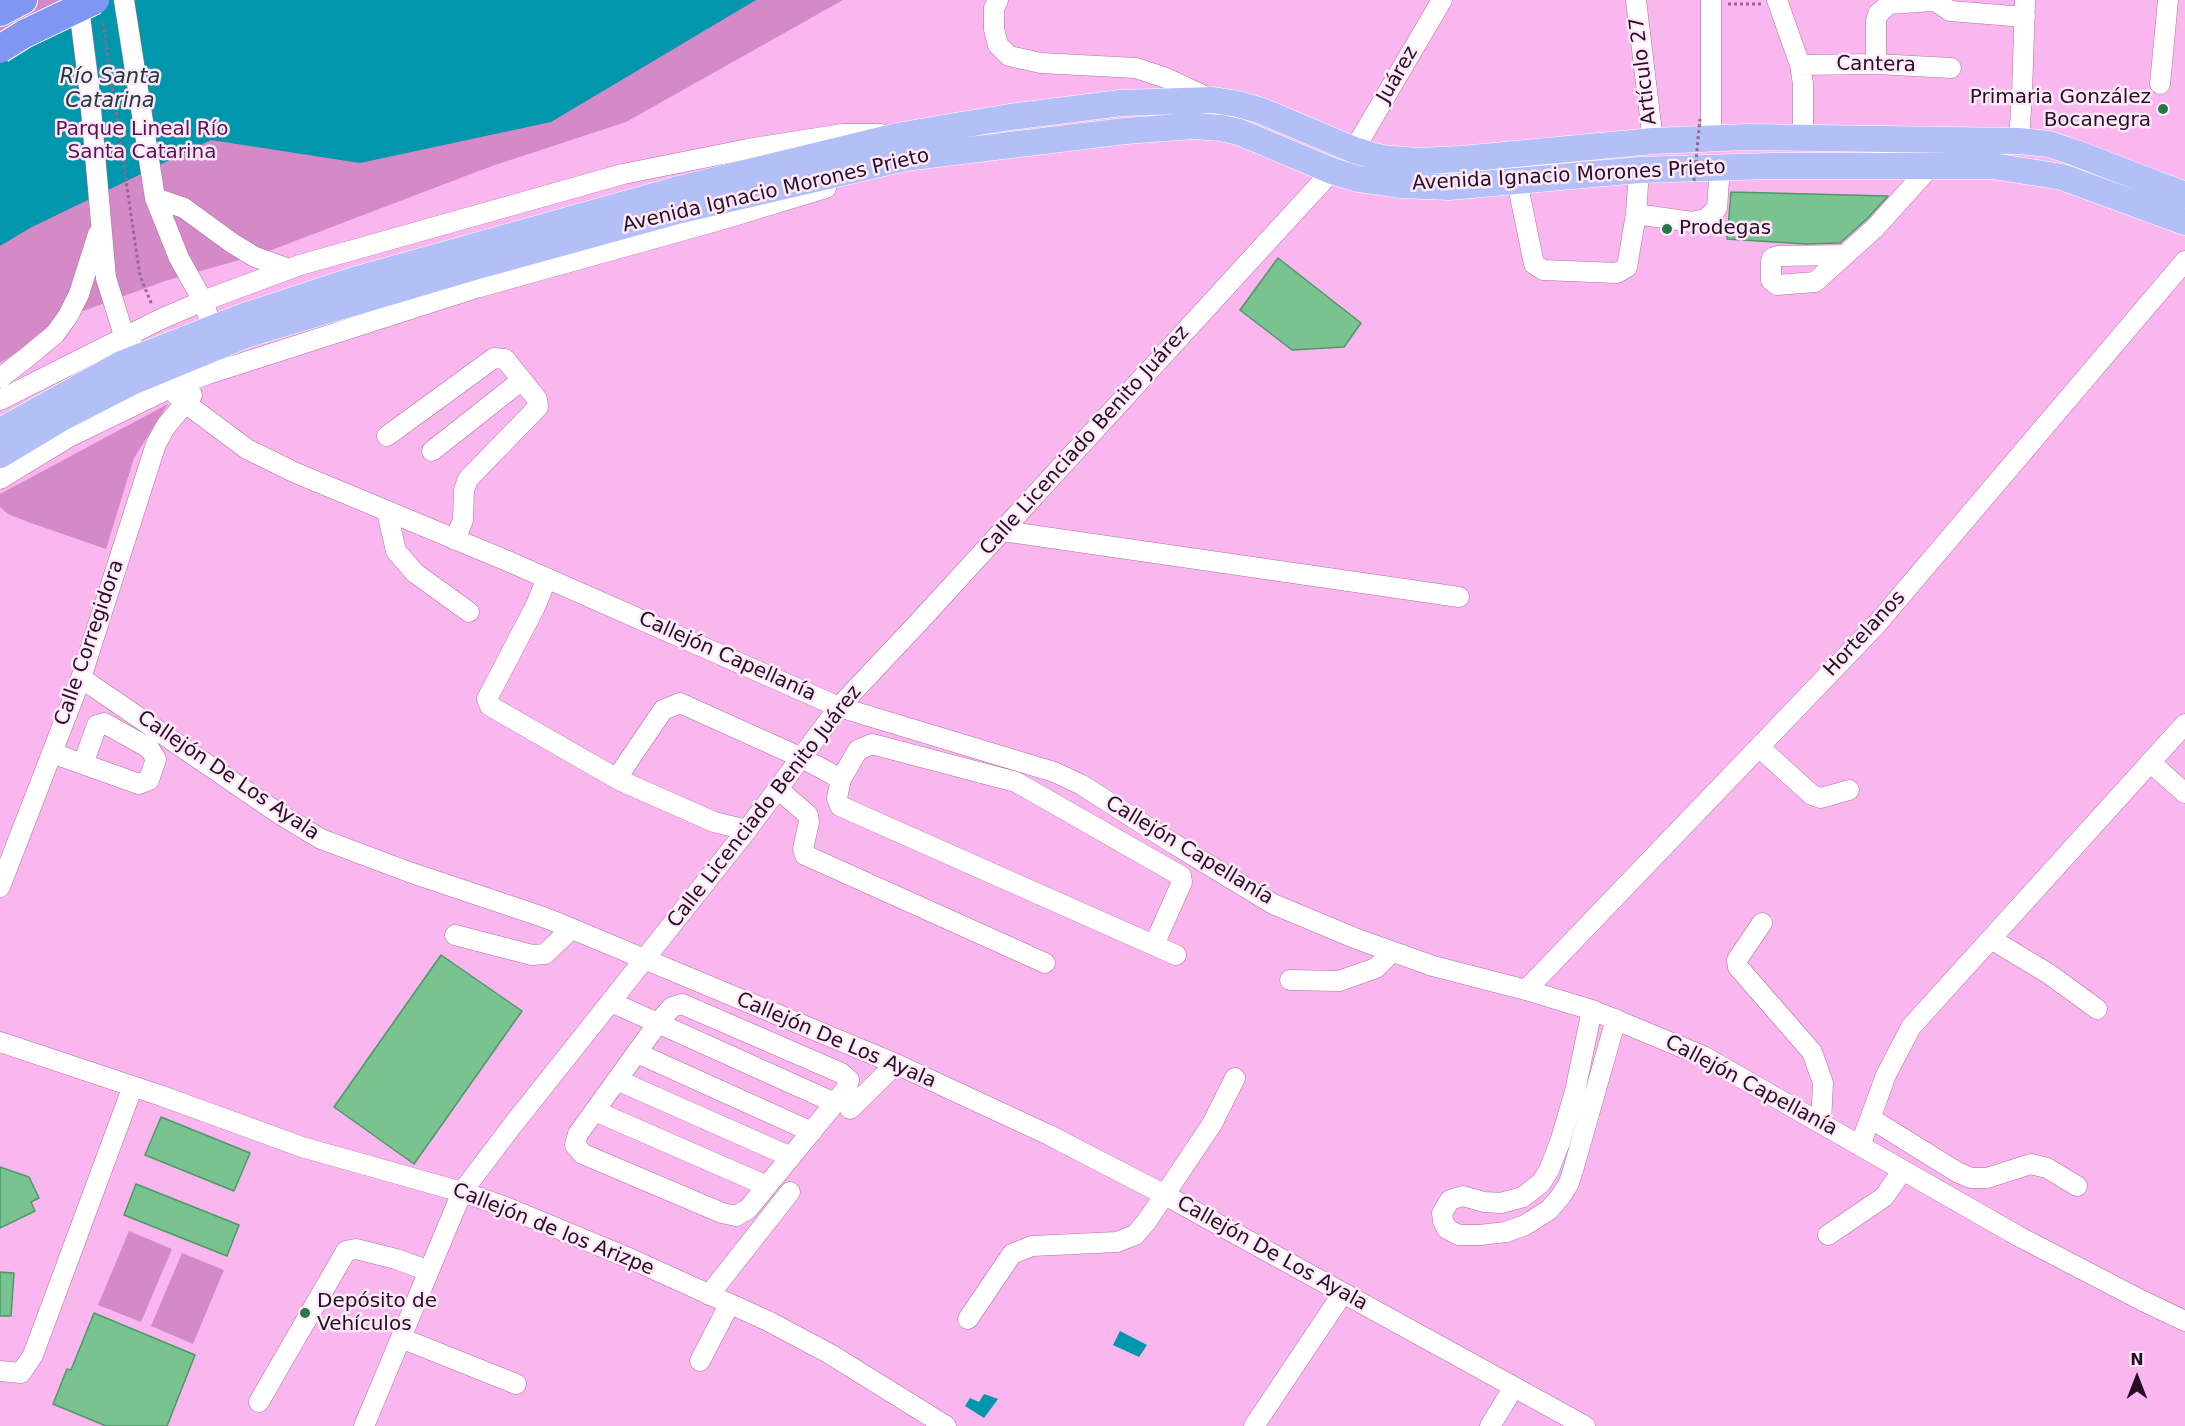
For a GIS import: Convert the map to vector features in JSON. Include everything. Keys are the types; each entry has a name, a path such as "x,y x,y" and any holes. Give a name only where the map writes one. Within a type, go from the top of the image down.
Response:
{"highway":[{"path":"0,12 23,0"},
{"path":"0,49 24,34 99,11"}],"main road":[{"name":"Avenida Ignacio Morones Prieto","path":"0,430 121,364 244,316 354,279 902,147 1010,117 1121,103 1213,100 1238,104 1262,111 1354,150 1381,158 1417,161 1653,141 1705,129 1803,138 2019,141 2049,144 2185,195"},
{"name":"Avenida Ignacio Morones Prieto","path":"902,147 1194,126 1239,132 1332,171 1358,179 1400,185 1449,187 1638,170 1720,167 1993,166 2062,177 2185,222"},
{"name":"Avenida Ignacio Morones Prieto","path":"0,455 60,419 132,382 249,334 474,267 678,200"}],"street":[{"name":"Callejón Capellanía","path":"78,0 89,87 106,278 122,329 142,361 184,402 247,449 296,473 547,578 839,707 1064,776 1274,903 1392,952 1478,979 1526,990 1592,1010 1702,1056 2018,1236 2185,1321"},
{"path":"124,0 154,188 178,258 203,301 212,327 215,355 208,374"},
{"path":"998,0 994,8 994,29 998,45 1009,56 1041,63 1136,68 1173,81 1213,100"},
{"name":"Juárez","path":"1354,150 1442,0"},
{"name":"Artículo 27","path":"1636,0 1653,141"},
{"path":"2160,84 2168,0"},
{"path":"1876,64 1876,21 1878,14 1889,4 1932,1 1950,11 2025,8 2019,141"},
{"path":"1705,129 1711,2"},
{"path":"1778,2 1800,65 1803,84 1803,138"},
{"name":"Cantera","path":"1800,65 1876,64 1951,68"},
{"name":"Avenida Ignacio Morones Prieto","path":"0,400 160,319 203,301 294,267 427,228 644,170 843,134 866,133 902,147"},
{"path":"0,479 69,437 170,388 208,374 476,288 850,181 902,147"},
{"path":"1844,255 1875,228 1931,166"},
{"path":"1636,214 1692,222 1706,219 1717,208 1720,167"},
{"path":"1519,191 1534,264 1543,270 1617,273 1628,267 1636,214 1638,170"},
{"name":"Calle Licenciado Benito Juárez","path":"364,1426 462,1192 747,831 839,707 1332,171"},
{"path":"154,188 255,257 294,267 298,301 309,320 341,330"},
{"path":"0,378 54,334 68,316 83,284 100,216"},
{"name":"Hortelanos","path":"1526,990 1876,625 2185,261"},
{"path":"387,436 494,358 505,359 537,399 538,407 468,479 464,490 463,520 455,540"},
{"name":"Calle Corregidora","path":"0,887 81,678 156,444 166,426 184,402 202,385 208,374"},
{"path":"43,379 54,385 62,394 69,416 69,437"},
{"path":"432,451 522,380"},
{"path":"387,512 396,551 415,573 469,612"},
{"path":"1003,531 1459,597"},
{"path":"547,578 535,607 487,699 490,706 619,780 714,822 747,831"},
{"name":"Callejón De Los Ayala","path":"81,678 281,815 321,839 570,929 896,1064 1049,1135 1164,1195 1515,1387 1557,1419 1585,1426"},
{"path":"619,780 623,769 663,710 680,704 802,758 841,779"},
{"path":"1860,1146 1886,1075 1911,1027 2185,724"},
{"path":"1154,945 1182,882 1181,876 1016,782 872,744 858,750 841,779 837,798 840,806 1176,955"},
{"path":"1758,747 1812,795 1821,798 1850,790"},
{"path":"52,753 83,764"},
{"path":"2150,762 2185,793"},
{"path":"778,789 808,815 809,822 803,849 805,855 1045,963"},
{"path":"1762,923 1737,960 1738,967 1812,1052 1822,1083 1821,1124"},
{"path":"454,935 532,955 545,954 570,929"},
{"path":"1991,939 2049,974 2097,1009"},
{"path":"1290,980 1339,981 1376,968 1392,952"},
{"path":"611,1002 843,1106"},
{"path":"843,1106 849,1080 841,1073 682,1004 672,1007 658,1023 575,1140 578,1150 583,1154 729,1215 742,1214 812,1132 896,1064"},
{"path":"1592,1010 1578,1077 1550,1170 1541,1183 1523,1197 1501,1203 1463,1197 1450,1200 1444,1206 1442,1213 1447,1229 1459,1235 1506,1232 1525,1225 1549,1210 1561,1196 1569,1184 1616,1019"},
{"name":"Callejón de los Arizpe","path":"0,1042 133,1086 302,1147 462,1192 503,1206 631,1259 768,1321 830,1354 918,1418 946,1426"},
{"path":"637,1053 812,1132"},
{"path":"1578,1077 1597,1083"},
{"path":"968,1318 1012,1254 1032,1246 1093,1245 1117,1242 1135,1235 1212,1124 1235,1078"},
{"path":"617,1080 790,1157"},
{"path":"0,1371 21,1373 33,1355 133,1086"},
{"path":"595,1111 767,1186"},
{"path":"1870,1118 1957,1172 1971,1178 1987,1178 2031,1164 2047,1168 2077,1185"},
{"path":"1828,1235 1884,1197 1903,1170"},
{"path":"709,1295 790,1192"},
{"path":"259,1402 346,1251 356,1249 396,1259 429,1271"},
{"path":"1254,1426 1343,1293"},
{"path":"700,1361 729,1305"},
{"path":"401,1338 516,1384"},
{"path":"1491,1426 1515,1387"}],"path":[{"path":"1711,2 1778,2"},
{"path":"99,11 140,276 147,296 160,319"},
{"path":"1694,181 1705,129"}],"green space":[{"name":"Río Santa Catarina","path":"0,0 843,0 626,122 492,166 261,254 165,281 78,313 0,363"},
{"path":"168,404 134,458 106,549 28,522 8,514 0,507 0,494"},
{"path":"129,1231 172,1249 141,1322 98,1305"},
{"path":"182,1253 224,1270 193,1344 151,1326"}],"water":[{"name":"Río Santa Catarina","path":"78,0 756,0 551,122 360,163 211,140 30,228 0,246 0,60"},
{"path":"1120,1331 1147,1345 1139,1357 1113,1345"},
{"path":"984,1394 998,1399 984,1418 965,1406 970,1398 979,1402"}],"building":[{"path":"1731,192 1888,196 1840,243 1806,244 1727,239"},
{"path":"1278,258 1361,323 1344,347 1292,350 1240,310"},
{"path":"441,955 522,1011 414,1164 334,1107"},
{"path":"161,1117 250,1153 234,1191 145,1155"},
{"path":"0,1167 29,1177 39,1198 31,1202 35,1211 0,1228"},
{"path":"136,1184 239,1225 227,1256 124,1215"},
{"path":"0,1272 14,1273 11,1316 0,1316"},
{"path":"94,1313 195,1355 167,1426 106,1426 53,1404 67,1369 71,1370"}],"place":[{"name":"Primaria González Bocanegra","path":"2163,109"},
{"name":"Prodegas","path":"1667,229"},
{"name":"Depósito de Vehículos","path":"305,1313"}],"park label":[{"name":"Parque Lineal Río Santa Catarina","path":"142,142"}]}
